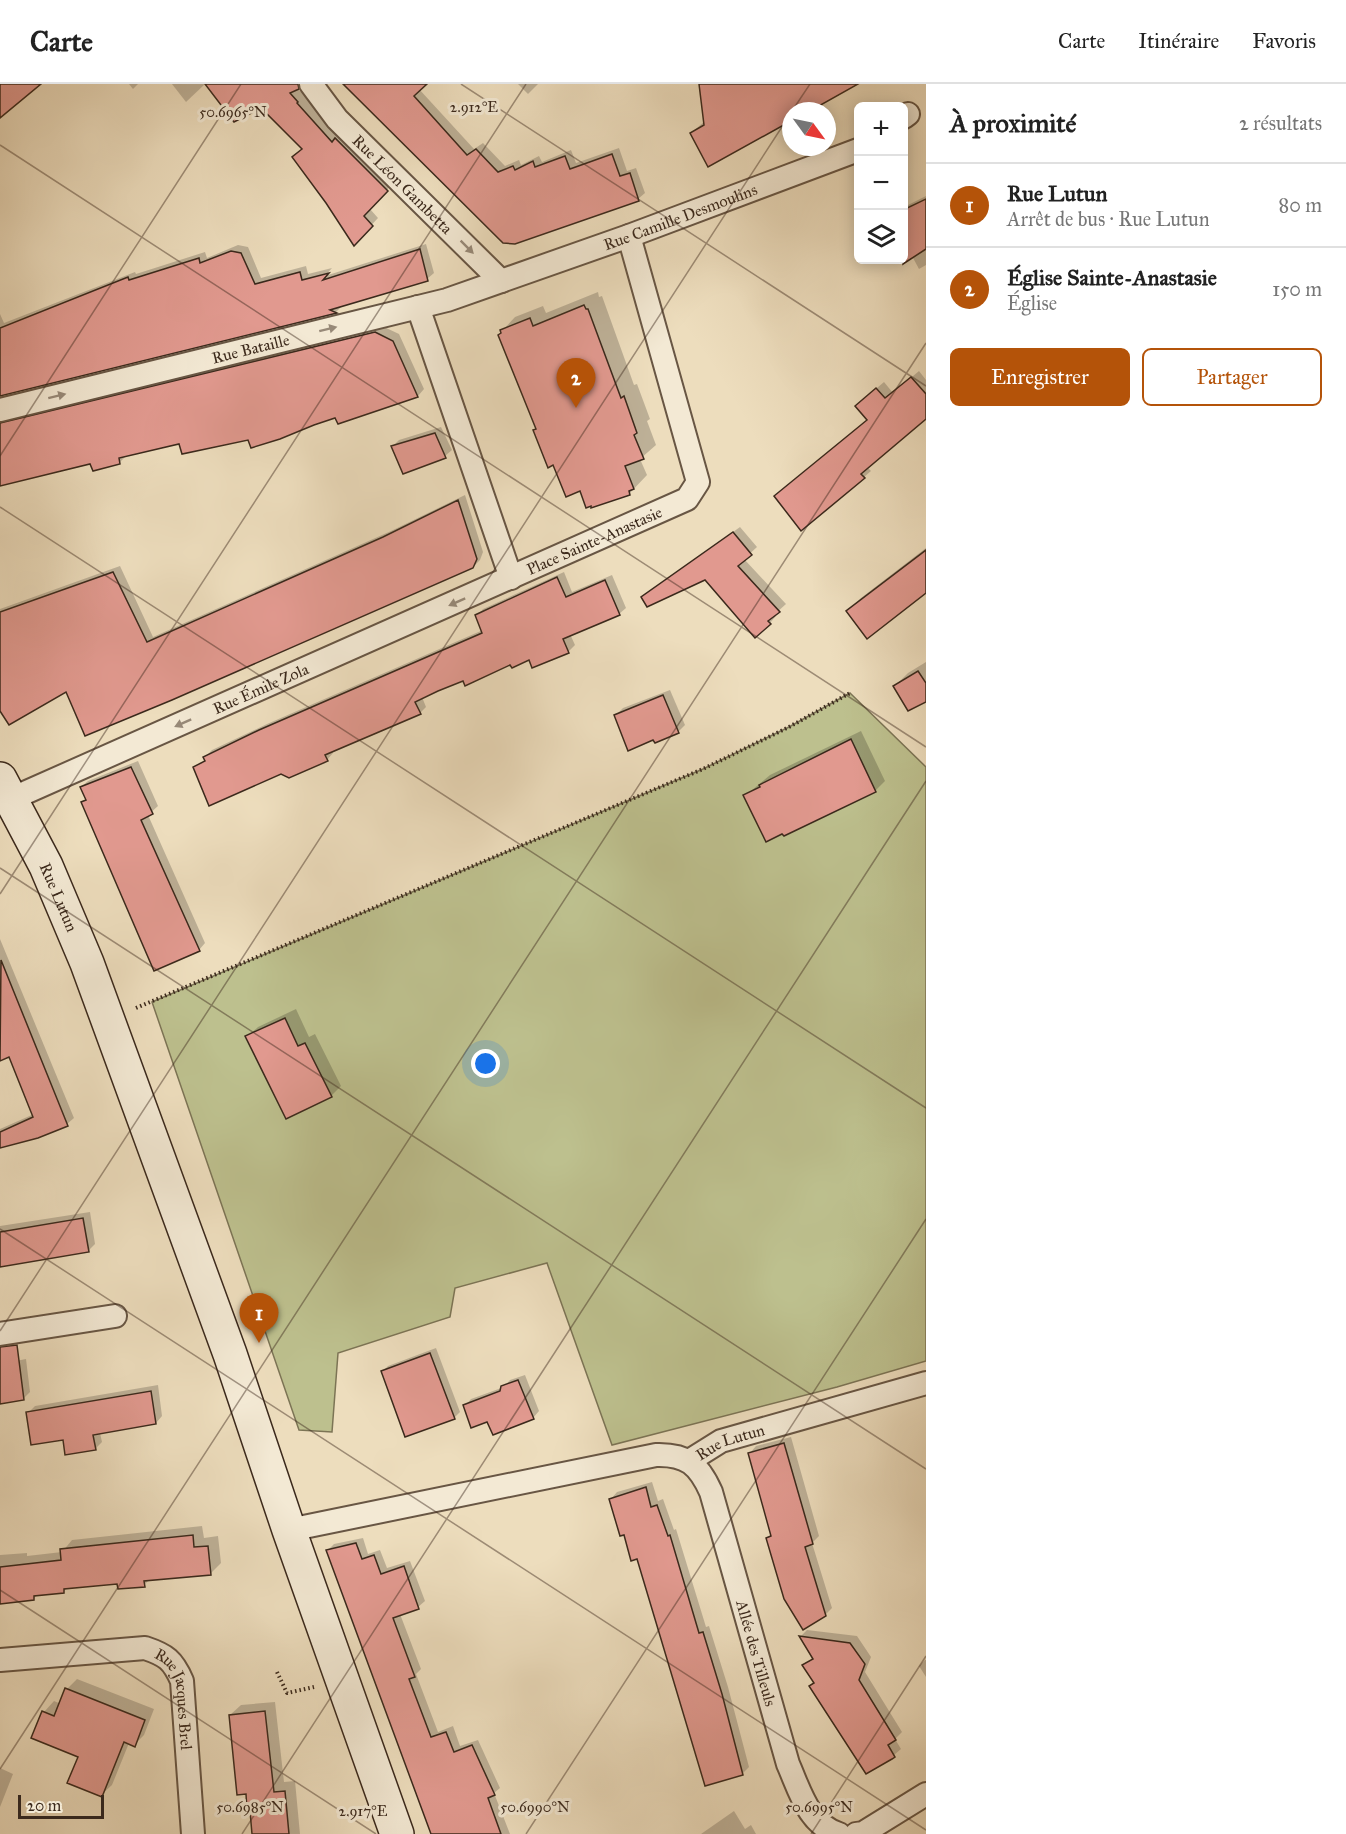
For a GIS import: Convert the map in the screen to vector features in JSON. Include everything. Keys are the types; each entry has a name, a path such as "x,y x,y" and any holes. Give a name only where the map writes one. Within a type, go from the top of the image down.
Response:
{"main road":[{"name":"Rue Lutun","path":"6,789 66,911 108,1020 233,1365 397,1834"}],"street":[{"name":"Rue Léon Gambetta","path":"311,84 337,118 501,281"},
{"name":"Rue Camille Desmoulins","path":"501,281 629,236 854,152"},
{"name":"Place Sainte-Anastasie","path":"418,307 511,578 687,499 698,482 629,236"},
{"name":"Rue Bataille","path":"0,410 447,300 501,281"},
{"name":"Rue Émile Zola","path":"6,789 511,578"},
{"path":"0,1334 115,1316"},
{"name":"Rue Lutun","path":"289,1530 656,1455 674,1455 689,1461 722,1441 926,1383"},
{"name":"Allée des Tilleuls","path":"689,1461 704,1475 711,1492 788,1764 805,1804 815,1820 830,1831 839,1834"},
{"name":"Rue Jacques Brel","path":"0,1660 145,1648 161,1654 174,1664 182,1681 193,1834"},
{"path":"856,1834 863,1833 926,1794"}],"path":[{"path":"108,1020 703,769 789,727 850,693"},
{"path":"277,1672 287,1693 341,1679"}],"green space":[{"path":"850,693 926,767 926,1361 837,1387 612,1445 547,1263 455,1288 450,1317 338,1353 332,1432 299,1430 152,1002 703,769 789,727"}],"building":[{"path":"0,84 41,84 0,118"},
{"path":"205,84 298,84 299,89 290,93 297,103 332,142 335,138 388,191 364,216 373,226 354,246 292,157 302,149 261,108 234,122"},
{"path":"343,84 427,84 414,96 467,155 476,149 498,172 513,166 515,170 533,161 535,167 565,156 570,169 612,154 620,176 630,173 639,201 515,244 503,243"},
{"path":"699,84 858,84 826,102 782,102 782,126 708,167 690,133 704,125"},
{"path":"926,199 926,249 908,261 908,210 908,208"},
{"path":"420,249 428,281 330,310 337,313 0,396 0,328 128,277 129,280 199,258 200,263 231,251 241,253 255,284 300,272 302,280 329,273 323,280"},
{"path":"584,305 588,309 621,398 624,396 637,433 634,435 644,459 625,466 634,489 629,491 630,495 591,508 591,506 586,508 580,491 566,497 553,465 548,468 533,430 536,429 498,335 501,333 500,330 530,318 533,326"},
{"path":"375,332 393,341 418,397 338,424 335,418 251,448 248,440 182,454 179,444 119,458 120,464 93,471 90,464 0,486 0,423"},
{"path":"911,377 926,394 926,419 861,474 865,478 801,531 774,496 867,420 855,406 876,388 885,398"},
{"path":"435,433 446,458 403,474 391,446"},
{"path":"458,500 477,559 473,568 85,736 66,692 9,725 0,711 0,612 113,572 147,642 383,537"},
{"path":"733,532 752,555 738,566 780,612 768,621 771,624 755,638 705,580 647,607 641,597"},
{"path":"926,550 926,593 867,639 846,611"},
{"path":"557,577 566,597 605,580 620,615 563,639 569,653 532,668 529,660 512,668 510,665 465,686 463,681 438,691 415,702 421,714 325,755 328,761 289,778 281,774 209,806 193,767 205,761 203,757 259,730 482,633 475,615"},
{"path":"918,671 926,683 926,702 908,711 893,686"},
{"path":"663,695 679,733 655,743 653,740 628,751 614,715"},
{"path":"851,739 876,792 784,836 782,834 766,842 743,795"},
{"path":"131,767 153,814 141,820 200,951 154,971 81,802 86,800 80,787"},
{"path":"1,960 68,1126 38,1138 0,1148 0,1132 33,1117 9,1057 0,1061"},
{"path":"285,1018 298,1046 305,1043 332,1097 286,1119 245,1036"},
{"path":"83,1218 89,1252 0,1267 0,1232"},
{"path":"17,1345 24,1400 0,1404 0,1347"},
{"path":"430,1353 455,1419 405,1437 381,1371"},
{"path":"518,1380 534,1419 493,1435 487,1422 471,1428 463,1405 500,1391 501,1386"},
{"path":"151,1391 156,1424 93,1435 96,1450 65,1455 63,1440 31,1445 26,1412"},
{"path":"784,1443 813,1544 805,1547 826,1616 803,1630 784,1599 766,1538 771,1536 748,1453"},
{"path":"646,1487 651,1507 657,1505 668,1536 670,1535 699,1633 703,1632 743,1775 705,1786 637,1559 631,1561 624,1535 620,1536 609,1499"},
{"path":"193,1535 194,1547 208,1546 211,1575 144,1581 145,1587 118,1589 117,1584 64,1589 64,1593 34,1596 34,1600 0,1604 0,1567 61,1560 60,1549"},
{"path":"356,1543 362,1559 374,1555 381,1574 404,1566 419,1609 393,1618 415,1677 409,1679 431,1737 446,1732 454,1752 472,1745 495,1795 488,1798 501,1834 431,1834 326,1550"},
{"path":"799,1636 850,1643 865,1664 859,1680 896,1740 888,1745 895,1757 866,1774 809,1686 814,1683 802,1665 813,1659"},
{"path":"65,1688 145,1720 135,1747 124,1742 102,1797 67,1783 78,1757 31,1738 42,1711 54,1716"},
{"path":"265,1711 274,1792 285,1791 289,1834 252,1834 246,1794 237,1795 229,1715"}],"place":[{"name":"Église Sainte-Anastasie","path":"576,408"},
{"name":"Rue Lutun","path":"259,1343"}]}
